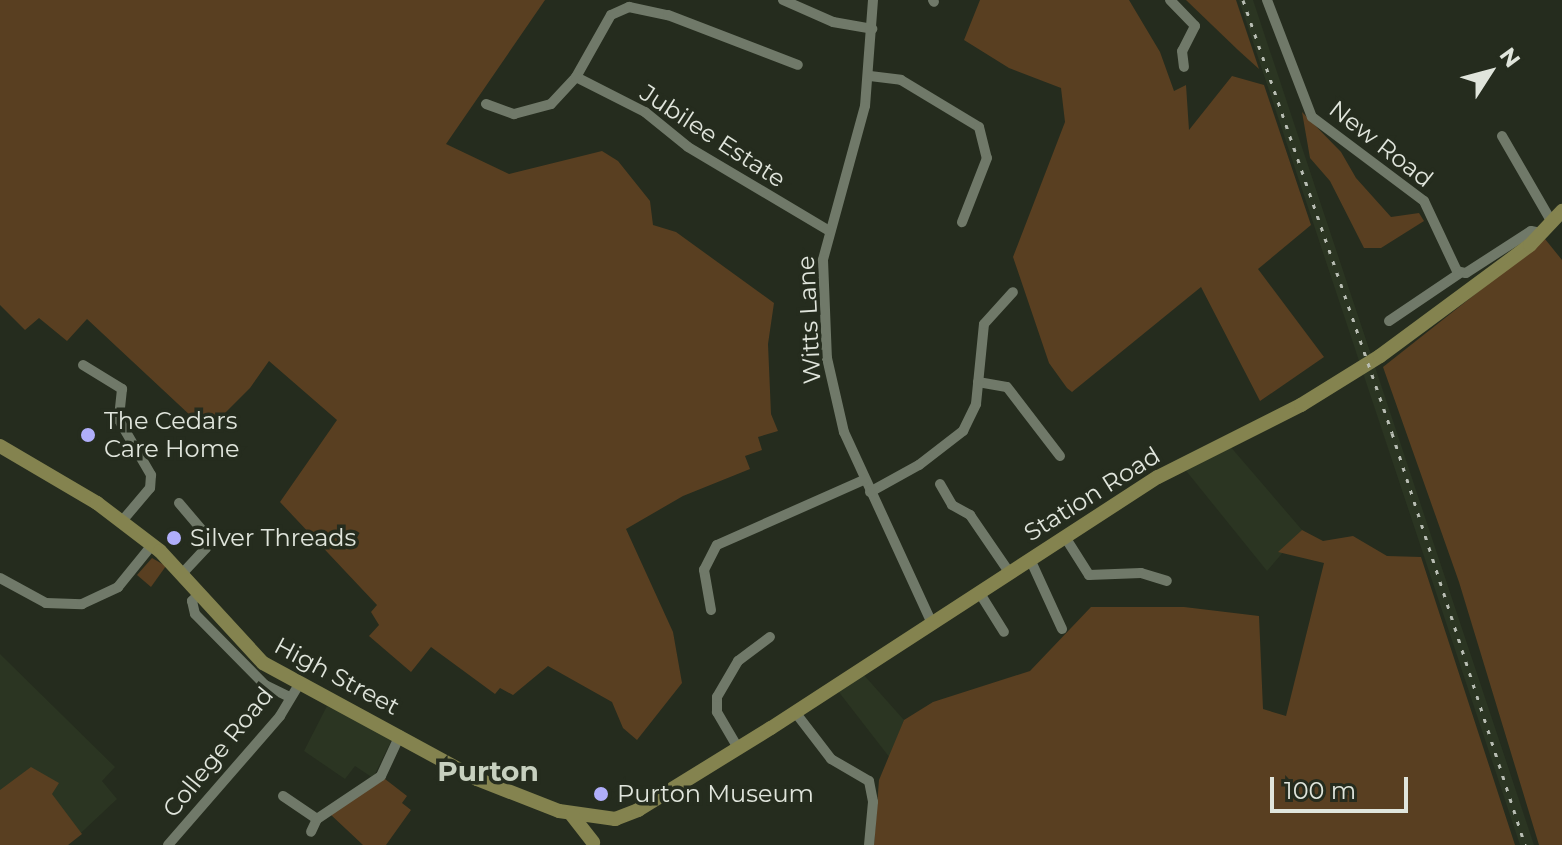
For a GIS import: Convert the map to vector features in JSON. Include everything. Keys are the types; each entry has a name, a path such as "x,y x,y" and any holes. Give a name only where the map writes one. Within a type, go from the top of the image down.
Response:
{"street":[{"path":"783,0 833,22 872,29"},
{"name":"Witts Lane","path":"873,0 870,76 860,126 828,230 822,277 828,370 839,421 932,623"},
{"path":"1170,0 1195,26 1183,47 1184,67"},
{"name":"New Road","path":"1267,0 1312,117 1424,201 1460,273"},
{"path":"486,104 507,113 533,112 556,100 576,77 611,15 634,6 798,65"},
{"path":"870,76 901,80 979,127 987,158 963,206 962,222"},
{"name":"Jubilee Estate","path":"576,77 645,112 688,147 828,230"},
{"path":"1389,321 1460,273 1552,222 1502,136"},
{"name":"Station Road","path":"638,810 1170,470 1356,372 1390,350 1552,222"},
{"path":"870,492 959,436 976,404 984,324 1013,292"},
{"path":"83,365 122,389 119,420 151,475 150,488 123,520"},
{"path":"978,382 999,383 1011,390 1060,456"},
{"name":"High Street","path":"0,446 123,520 183,573 242,646 299,684 400,735 477,779 571,814 615,819 638,810"},
{"path":"711,610 704,570 717,545 864,480"},
{"path":"940,484 952,505 970,515 1009,572"},
{"path":"179,503 207,536 206,548 183,573"},
{"path":"1065,537 1089,575 1141,573 1167,581"},
{"path":"0,578 46,603 82,604 118,587 152,545"},
{"path":"1030,559 1062,629"},
{"path":"979,592 1004,632"},
{"path":"199,594 192,601 195,614 265,685 288,696"},
{"path":"738,748 717,712 717,697 738,661 770,637"},
{"name":"College Road","path":"168,845 280,716 288,696 299,684"},
{"path":"795,712 831,759 869,781 873,802 869,845"},
{"path":"311,832 317,819 381,776 400,735"},
{"path":"283,796 317,819"},
{"path":"571,814 593,844 615,819"}],"shaded area":[{"path":"0,0 545,0 446,144 509,174 602,151 618,161 650,201 653,225 676,232 774,303 768,344 771,414 778,431 758,437 762,450 745,456 750,469 683,496 626,529 673,632 682,683 637,740 623,728 612,702 548,666 513,695 500,688 495,694 431,647 411,672 369,636 379,625 371,612 377,605 280,502 337,420 269,361 250,388 207,431 87,319 67,341 39,318 25,330 0,305"},
{"path":"980,0 1129,0 1160,52 1174,91 1186,85 1189,130 1232,76 1264,85 1311,225 1258,269 1324,357 1260,401 1201,287 1072,392 1067,388 1049,363 1013,257 1065,122 1061,88 1009,68 964,40"},
{"path":"1186,0 1236,0 1259,69 1238,50"},
{"path":"1239,0 1253,0 1534,845 1520,845"},
{"path":"1302,112 1341,152 1356,178 1391,217 1419,213 1424,221 1381,248 1364,248 1330,181 1310,158"},
{"path":"1545,239 1562,260 1562,845 1539,845 1459,582 1383,367"},
{"path":"1229,445 1302,530 1267,571 1183,467"},
{"path":"1302,530 1323,541 1353,536 1387,556 1421,557 1515,845 874,845 879,780 904,720 933,702 1030,671 1091,607 1184,607 1259,616 1263,709 1286,716 1324,563 1278,552"},
{"path":"152,558 166,566 151,587 137,575"},
{"path":"0,654 115,767 102,781 117,799 68,845 0,845"},
{"path":"863,674 904,720 890,758 838,691"},
{"path":"327,706 393,737 373,778 355,766 345,779 304,751"},
{"path":"31,767 59,783 52,794 82,834 68,845 0,845 0,790"},
{"path":"385,779 407,796 402,803 411,810 386,845 363,845 330,814"}],"railway":[{"path":"1243,0 1392,433 1525,845"}],"place":[{"name":"The Cedars Care Home","path":"88,435"},
{"name":"Silver Threads","path":"174,538"},
{"name":"Purton Museum","path":"601,794"}],"district":[{"name":"Purton","path":"488,771"}]}
